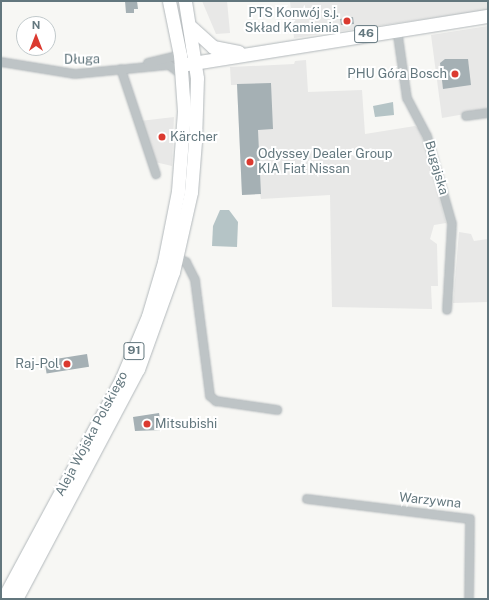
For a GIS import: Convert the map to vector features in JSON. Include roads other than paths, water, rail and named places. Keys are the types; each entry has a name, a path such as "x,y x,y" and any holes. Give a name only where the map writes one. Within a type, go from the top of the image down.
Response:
{"main road":[{"name":"Aleja Wojska Polskiego","path":"3,599 113,397 148,316 168,247 178,191 183,134 181,65 169,1"},
{"name":"Aleja Wojska Polskiego","path":"16,599 138,370 158,321 177,258 193,172 195,58 191,27 185,1"},
{"name":"46","path":"191,27 213,47 244,53 488,16"},
{"path":"181,65 195,58 244,53"}],"street":[{"name":"Bugajska","path":"396,29 408,102 427,136 452,224 447,310"},
{"name":"Długa","path":"1,62 68,74 139,66 181,65"},
{"name":"Długa","path":"139,66 181,65"},
{"path":"121,69 156,174"},
{"path":"466,116 488,113"},
{"path":"177,258 186,262 195,280 210,396 216,401 277,410"},
{"name":"Warzywna","path":"307,499 470,519 469,599"}],"place":[{"name":"PTS Konwój s.j. Skład Kamienia","path":"347,21"},
{"name":"PHU Góra Bosch","path":"455,74"},
{"name":"Kärcher","path":"162,137"},
{"name":"Odyssey Dealer Group KIA Fiat Nissan","path":"250,162"},
{"name":"Raj-Pol","path":"67,364"},
{"name":"Mitsubishi","path":"147,424"}]}
